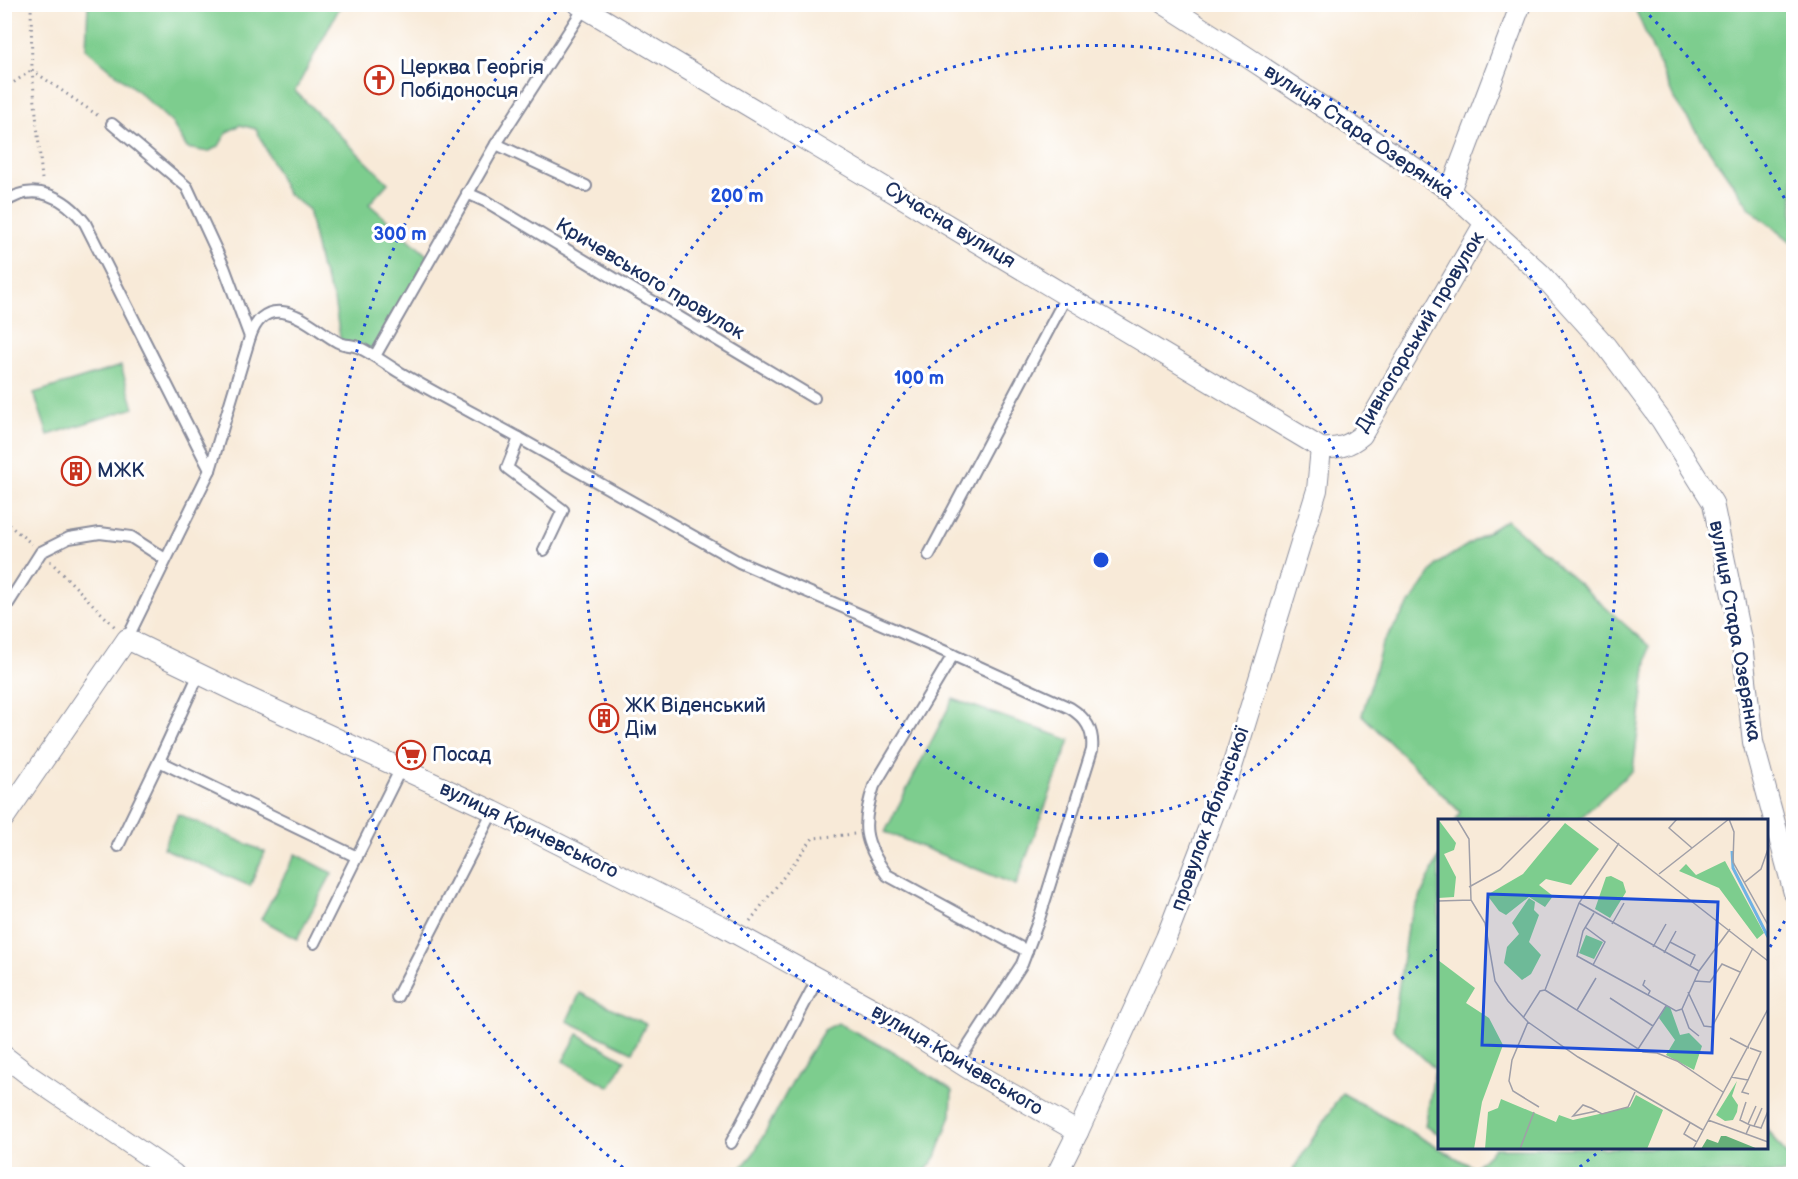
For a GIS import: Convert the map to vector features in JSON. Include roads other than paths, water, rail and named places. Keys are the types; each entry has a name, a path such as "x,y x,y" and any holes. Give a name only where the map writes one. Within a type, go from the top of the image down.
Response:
{"street":[{"name":"вулиця Стара Озерянка","path":"1164,4 1450,191 1540,274 1606,346 1661,420 1713,503 1742,644 1753,742 1794,893"},
{"path":"1450,191 1521,4"},
{"name":"Сучасна вулиця","path":"581,6 1321,448"},
{"name":"Дивногорський провулок","path":"1321,448 1342,447 1362,435 1484,224"},
{"name":"провулок Яблонської","path":"1057,1174 1166,939 1232,767 1317,490 1321,448"},
{"path":"4,818 127,639"},
{"name":"вулиця Кричевського","path":"127,639 494,811 740,936 881,1013 958,1062 1078,1132"},
{"path":"4,1056 174,1174"}],"lane":[{"path":"375,356 467,193 581,6"},
{"path":"112,124 187,187 224,267 250,338"},
{"path":"496,144 586,186"},
{"path":"4,203 26,194 43,193 60,199 75,209 85,223 210,470"},
{"name":"Кричевського провулок","path":"467,193 497,208 814,398"},
{"path":"929,555 1067,295"},
{"path":"127,639 210,470 253,328 258,320 266,315 285,312 294,315 341,344 357,346 399,372 739,562 1070,708 1080,714 1091,731 1092,750 1039,919 1018,972 958,1062"},
{"path":"519,438 507,468 563,510 544,550"},
{"path":"4,610 41,552 69,538 100,533 131,537 165,559"},
{"path":"953,655 874,786 867,809 866,832 873,855 886,875 1027,951"},
{"path":"118,846 199,674"},
{"path":"159,761 357,857"},
{"path":"314,943 401,768"},
{"path":"397,997 494,811"},
{"path":"731,1143 818,978"}],"place":[{"name":"Церква Георгія Побідоносця","path":"379,80"},
{"name":"МЖК","path":"76,471"},
{"name":"ЖК Віденський Дім","path":"604,718"},
{"name":"Посад","path":"411,755"}]}
